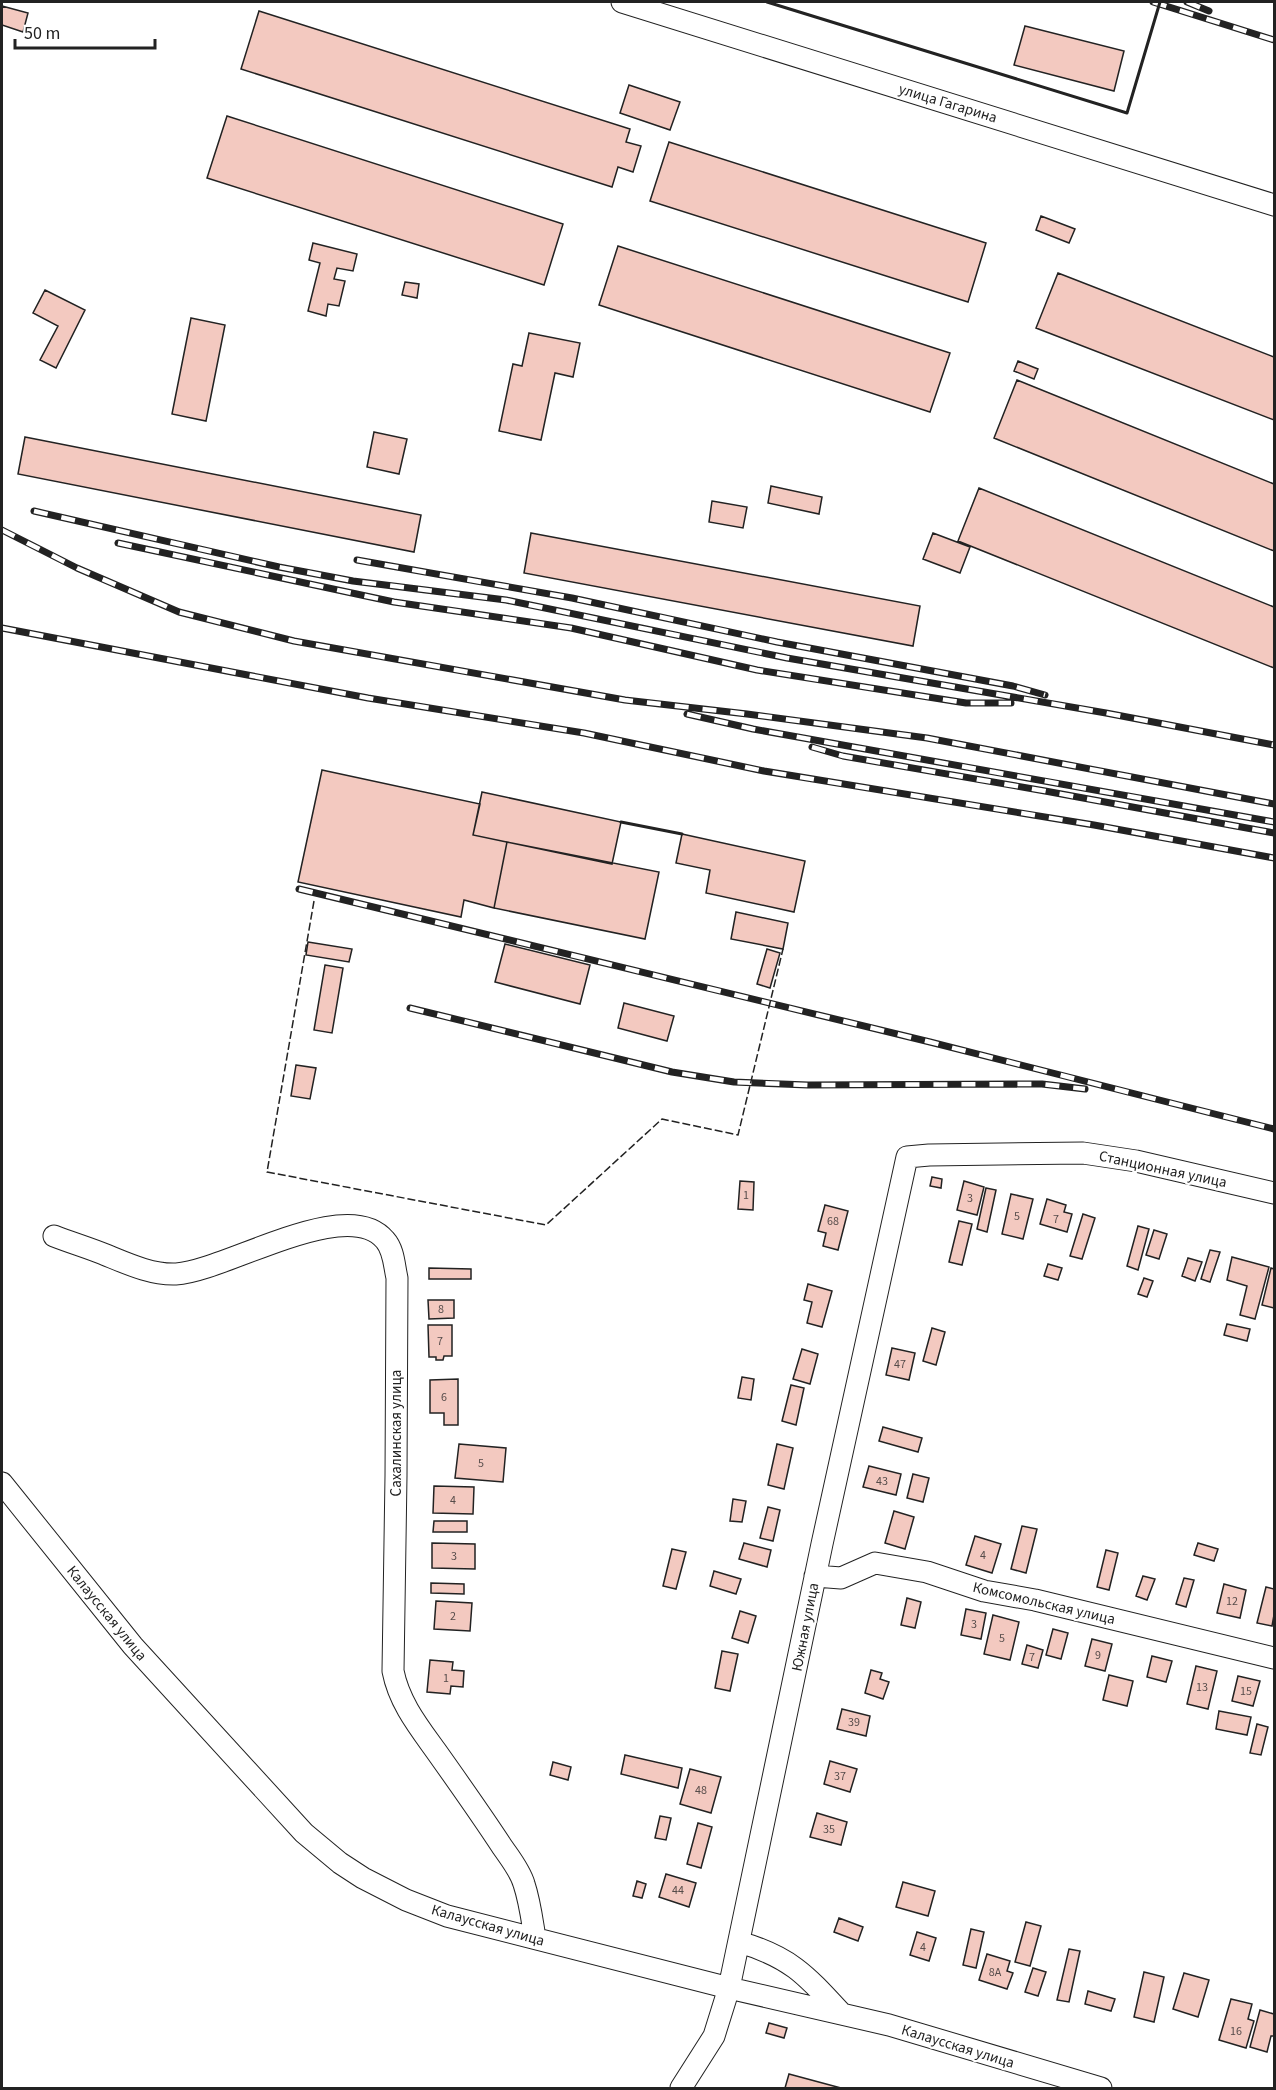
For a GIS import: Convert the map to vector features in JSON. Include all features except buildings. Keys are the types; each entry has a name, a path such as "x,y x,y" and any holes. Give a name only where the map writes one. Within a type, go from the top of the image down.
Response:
{"street":[{"name":"улица Гагарина","path":"622,2 1275,204"},
{"name":"Станционная улица","path":"907,1157 1083,1153 1136,1161 1275,1193"},
{"name":"Южная улица","path":"681,2088 714,2036 729,1988 815,1576 907,1157"},
{"name":"Сахалинская улица","path":"54,1236 129,1265 155,1272 175,1274 195,1271 336,1224 371,1229 384,1239 392,1251 397,1278 394,1680 413,1719 518,1871 530,1905 535,1938"},
{"name":"Калаусская улица","path":"2,1483 133,1646 270,1797 313,1840 340,1863 363,1878 406,1900 447,1916 729,1988 889,2025 1101,2088"},
{"name":"Комсомольская улица","path":"815,1576 841,1578 875,1563 927,1572 984,1591 1035,1600 1275,1658"},
{"path":"739,1942 763,1949 790,1963 811,1981 842,2014"}],"railway":[{"path":"1153,2 1274,40"},
{"path":"1187,2 1209,11"},
{"path":"34,511 279,567 353,581 506,600 787,658 1106,713 1274,745"},
{"path":"2,530 77,568 179,612 294,641 625,700 927,738 1274,804"},
{"path":"118,543 394,602 571,628 757,670 966,703 1011,703"},
{"path":"357,560 572,598 777,642 1013,686 1045,695"},
{"path":"2,628 368,698 584,733 764,771 1094,825 1274,858"},
{"path":"687,714 753,729 1274,822"},
{"path":"812,747 843,756 1274,833"},
{"path":"299,889 930,1042 1274,1129"},
{"path":"410,1008 672,1072 734,1082 808,1085 1042,1084 1085,1089"}],"fence":[{"path":"314,901 267,1172 546,1225 662,1119 738,1135 783,949"}],"wall":[{"path":"767,2 1127,113 1160,2"},
{"path":"621,822 682,834"}]}
